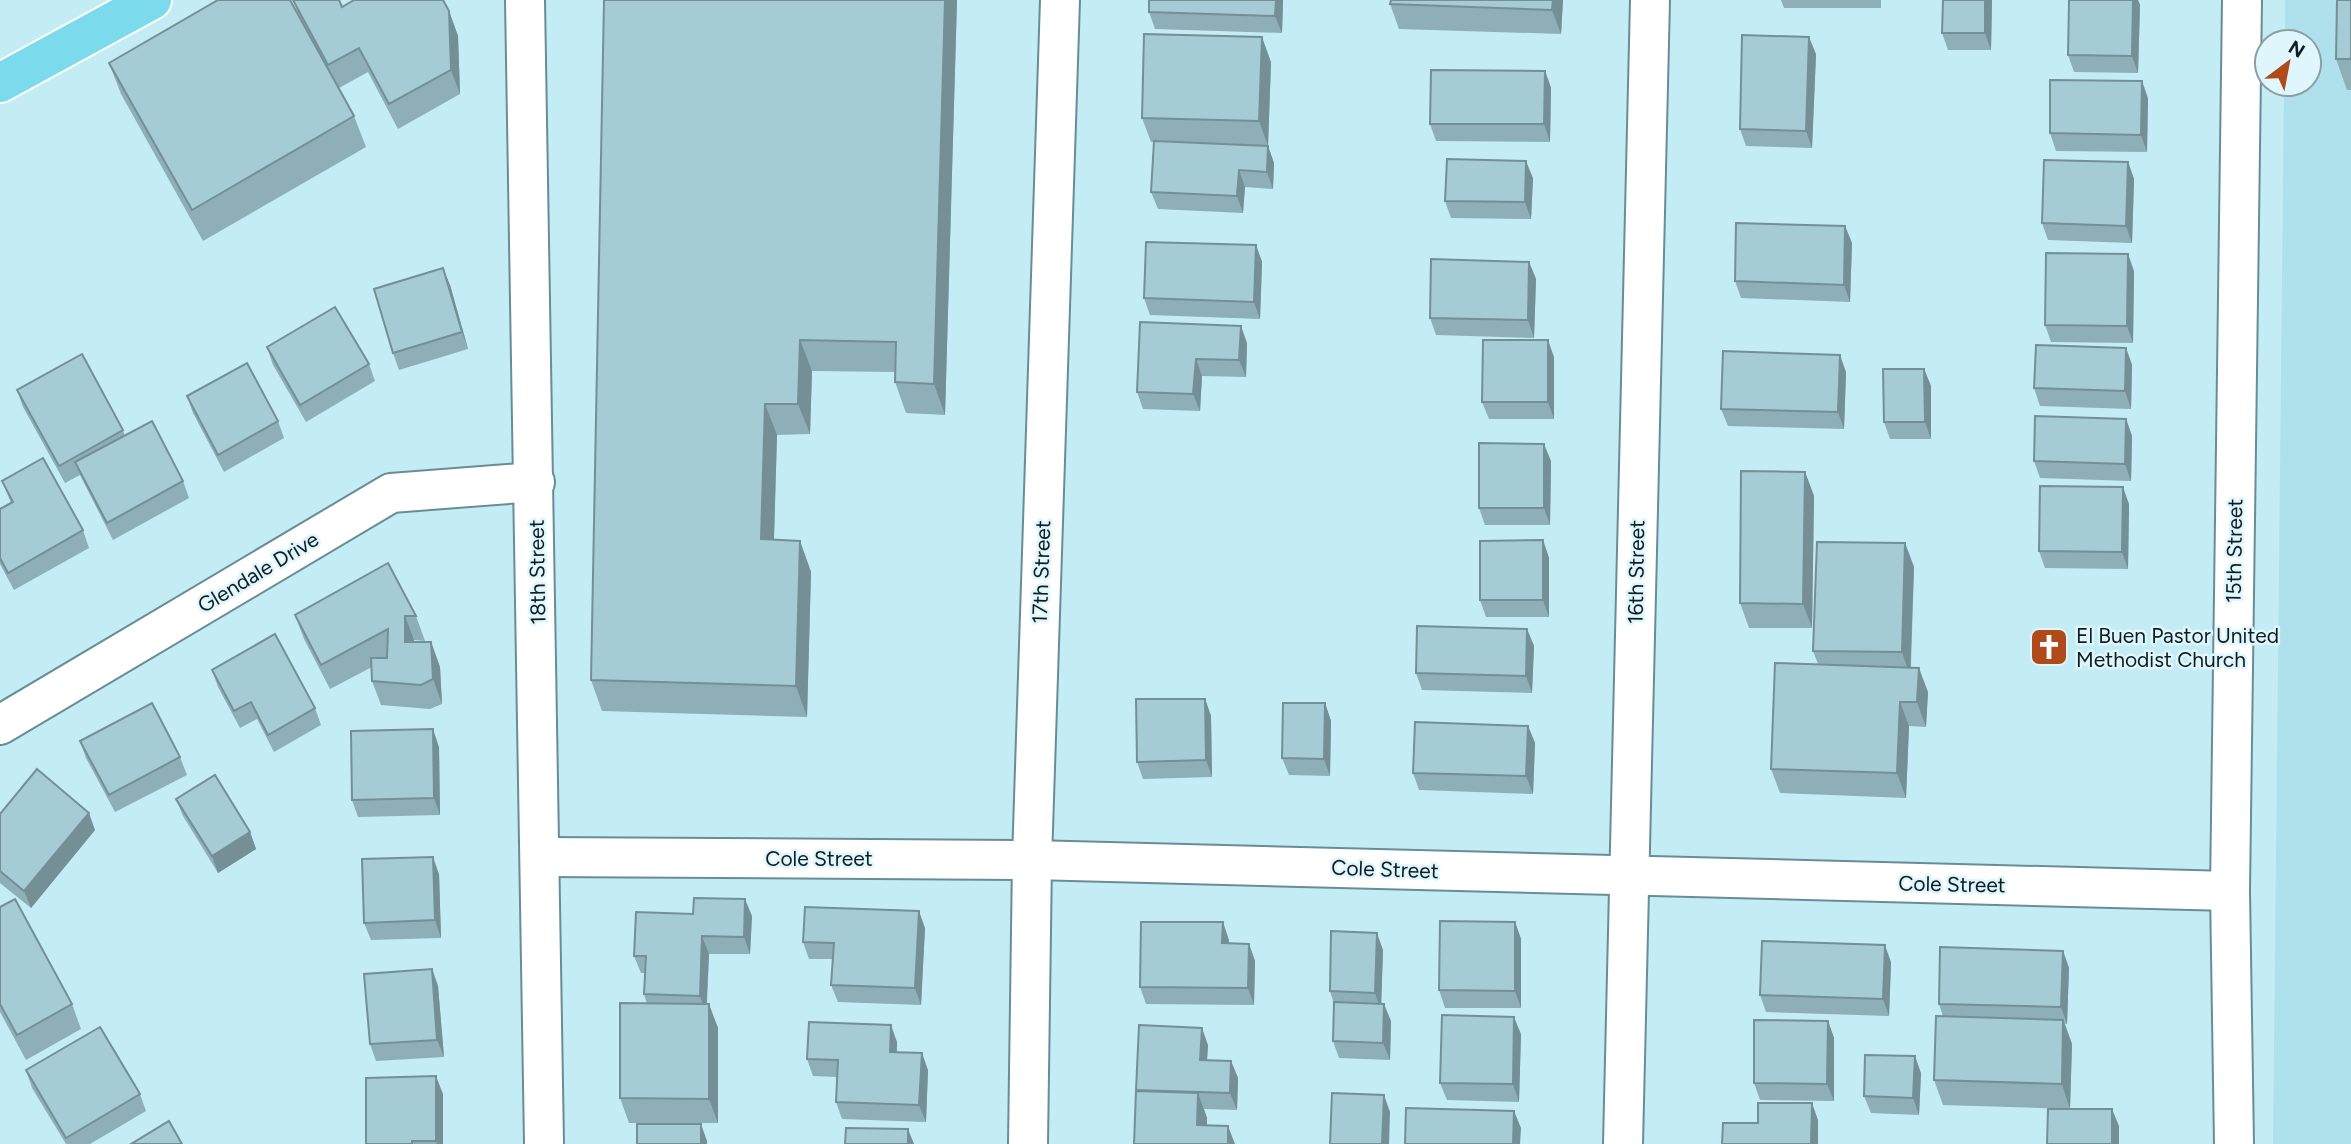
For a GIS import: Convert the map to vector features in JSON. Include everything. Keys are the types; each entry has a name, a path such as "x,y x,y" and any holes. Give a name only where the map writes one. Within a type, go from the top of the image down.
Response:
{"main road":[{"path":"0,83 130,5"}],"street":[{"name":"18th Street","path":"525,0 536,481 544,1144"},
{"name":"17th Street","path":"1028,1144 1032,860 1060,0"},
{"name":"16th Street","path":"1623,1144 1650,0"},
{"name":"15th Street","path":"2234,1144 2230,891 2242,0"},
{"name":"Glendale Drive","path":"0,725 391,494 536,481"},
{"name":"Cole Street","path":"541,857 1032,860 2230,891"}],"shaded area":[{"path":"2285,0 2351,0 2351,1144 2273,1144 2284,98 2323,98 2323,28 2285,28"}],"building":[{"path":"218,0 290,0 354,116 192,210 109,63"},
{"path":"293,0 339,0 342,7 354,0 443,0 449,11 451,70 389,104 359,48 328,65"},
{"path":"604,0 945,0 934,384 895,382 896,342 800,340 798,404 765,404 761,539 800,541 796,686 591,680"},
{"path":"1149,0 1276,0 1275,16 1149,12"},
{"path":"1391,0 1553,0 1552,10 1390,4"},
{"path":"1943,0 1985,0 1985,33 1942,33"},
{"path":"2069,0 2133,0 2132,56 2068,55"},
{"path":"2337,0 2351,0 2351,59 2336,59"},
{"path":"1144,34 1262,37 1259,121 1142,118"},
{"path":"1742,35 1809,37 1806,131 1740,129"},
{"path":"1431,70 1545,71 1544,124 1430,124"},
{"path":"2050,80 2142,81 2141,135 2050,133"},
{"path":"1154,141 1268,146 1267,172 1239,170 1237,196 1151,192"},
{"path":"1447,159 1526,161 1525,202 1445,201"},
{"path":"2044,160 2128,162 2126,226 2042,223"},
{"path":"1736,223 1845,226 1844,285 1735,281"},
{"path":"1146,242 1256,245 1254,302 1144,298"},
{"path":"2046,253 2128,254 2127,326 2045,325"},
{"path":"1431,259 1529,262 1528,320 1430,318"},
{"path":"443,268 462,332 393,353 374,289"},
{"path":"335,307 369,364 300,405 267,347"},
{"path":"1140,322 1241,326 1239,360 1196,359 1193,394 1137,392"},
{"path":"1483,340 1548,340 1548,402 1482,402"},
{"path":"2036,345 2126,348 2125,391 2034,388"},
{"path":"1723,351 1840,355 1838,412 1721,409"},
{"path":"82,354 123,430 59,466 17,390"},
{"path":"247,363 278,421 218,455 187,396"},
{"path":"1883,369 1924,369 1925,422 1884,422"},
{"path":"2035,416 2126,419 2125,464 2034,461"},
{"path":"152,421 183,481 107,523 75,462"},
{"path":"1479,443 1544,444 1544,508 1479,508"},
{"path":"43,458 83,530 8,573 0,558 0,509 13,502 2,481"},
{"path":"1741,471 1805,472 1803,604 1740,603"},
{"path":"2040,486 2123,487 2122,552 2039,551"},
{"path":"1543,540 1543,600 1480,600 1480,541"},
{"path":"1817,542 1905,543 1902,652 1813,651"},
{"path":"388,563 416,616 405,616 405,642 431,642 433,679 421,685 372,681 371,658 387,658 388,629 321,665 295,615"},
{"path":"1417,626 1527,629 1526,676 1416,673"},
{"path":"275,634 315,708 268,735 251,702 234,711 212,670"},
{"path":"1775,663 1919,668 1917,702 1900,702 1897,773 1771,769"},
{"path":"1136,699 1205,699 1206,760 1137,762"},
{"path":"152,703 180,757 109,795 80,741"},
{"path":"1283,703 1325,703 1324,759 1282,758"},
{"path":"1415,722 1528,726 1526,776 1413,773"},
{"path":"433,729 434,798 352,800 351,731"},
{"path":"37,769 89,813 24,891 0,871 0,814"},
{"path":"215,775 250,832 212,856 176,799"},
{"path":"433,857 435,920 364,923 362,859"},
{"path":"694,898 745,899 744,937 702,936 700,996 644,994 646,956 634,956 636,912 693,914"},
{"path":"15,899 72,1004 17,1035 0,1004 0,907"},
{"path":"805,907 919,911 915,988 831,985 834,943 803,942"},
{"path":"1440,921 1515,922 1515,991 1439,990"},
{"path":"1141,922 1223,922 1222,943 1249,944 1248,988 1140,987"},
{"path":"1331,931 1377,933 1375,993 1330,991"},
{"path":"1762,941 1885,945 1883,999 1760,995"},
{"path":"1940,947 2063,951 2061,1007 1939,1004"},
{"path":"432,969 437,1040 370,1044 364,974"},
{"path":"1334,1002 1384,1004 1383,1043 1333,1041"},
{"path":"620,1003 709,1004 709,1099 620,1098"},
{"path":"1442,1015 1514,1017 1513,1084 1440,1083"},
{"path":"1936,1016 2063,1020 2062,1084 1934,1080"},
{"path":"1754,1020 1828,1021 1827,1084 1754,1083"},
{"path":"809,1022 891,1025 890,1052 922,1053 919,1105 836,1102 838,1060 807,1059"},
{"path":"1139,1025 1202,1028 1200,1060 1231,1061 1230,1093 1136,1090"},
{"path":"100,1027 140,1094 66,1138 26,1070"},
{"path":"1865,1055 1915,1056 1913,1098 1864,1096"},
{"path":"436,1076 436,1141 366,1144 366,1078"},
{"path":"1136,1091 1198,1093 1197,1125 1228,1126 1228,1144 1134,1144"},
{"path":"1332,1093 1384,1095 1382,1144 1330,1144"},
{"path":"1758,1103 1812,1103 1811,1144 1722,1144 1723,1123 1758,1123"},
{"path":"1406,1108 1514,1111 1513,1144 1405,1144"},
{"path":"2048,1109 2112,1109 2112,1144 2047,1144"},
{"path":"169,1121 182,1144 131,1144"},
{"path":"637,1124 701,1124 701,1144 637,1144"},
{"path":"846,1128 908,1129 908,1144 845,1144"}],"place":[{"name":"El Buen Pastor United Methodist Church","path":"2049,647"}]}
